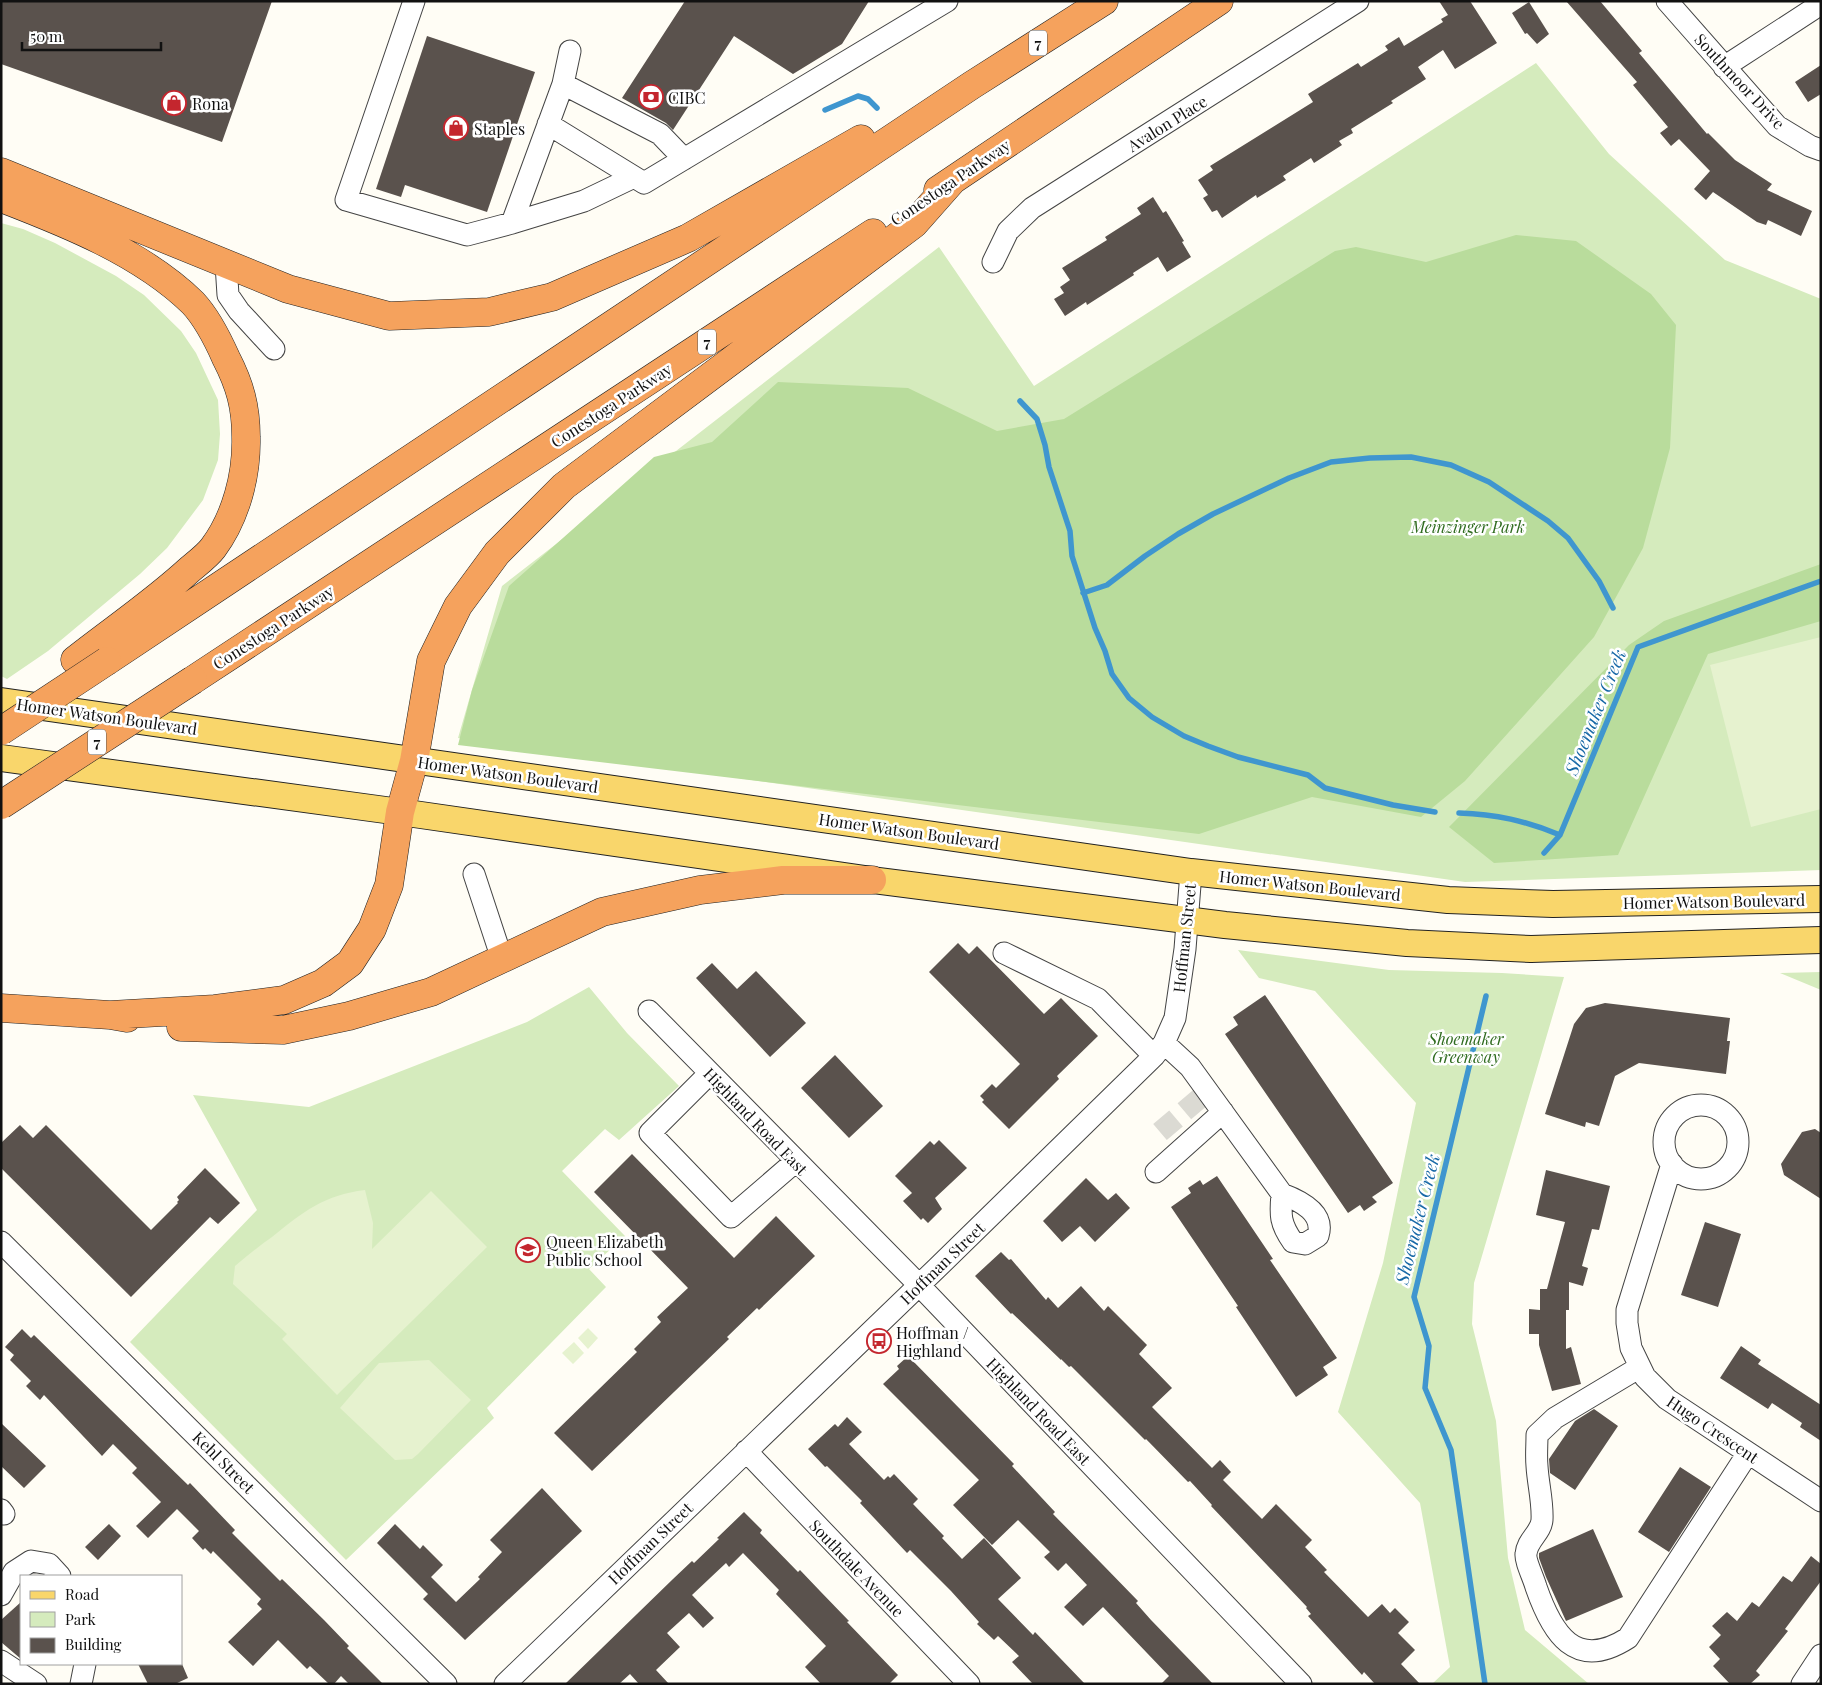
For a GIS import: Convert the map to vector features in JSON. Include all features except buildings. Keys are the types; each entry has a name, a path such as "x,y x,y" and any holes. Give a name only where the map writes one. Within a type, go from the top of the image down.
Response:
{"highway":[{"name":"7","path":"1,731 972,85 1104,1"},
{"name":"Conestoga Parkway","path":"1,805 952,181 1219,1"},
{"path":"1,172 288,289 389,316 489,312 552,297 688,238 907,112 972,85"},
{"path":"110,1015 215,1009 284,1000 323,983 350,963 372,929 389,885 400,812 414,761 431,661 458,606 497,553 564,486 914,224 952,181"},
{"path":"1,198 104,242 150,268 193,304 218,339 237,379 246,415 247,457 231,519 213,549 173,584 10,710 1,721"},
{"path":"1,1008 110,1015 174,1026 283,1030 349,1016 431,992 602,912 700,890 783,880 872,880"}],"main road":[{"name":"Homer Watson Boulevard","path":"1,700 1191,872 1448,900 1553,904 1821,899"},
{"path":"1,758 400,812 872,880 1188,920 1407,944 1532,949 1821,940"}],"street":[{"path":"414,1 346,200 467,235 584,201 634,177"},
{"path":"548,124 644,183 947,1"},
{"name":"Avalon Place","path":"993,262 1008,231 1032,208 1358,1"},
{"name":"Southmoor Drive","path":"1668,1 1776,126 1810,146 1821,150"},
{"path":"1724,67 1821,4"},
{"path":"512,223 563,84 570,51"},
{"path":"563,84 660,134 684,159"},
{"path":"226,264 228,295 239,311 274,349"},
{"name":"Hoffman Street","path":"505,1684 919,1285 1159,1049 1175,1018 1183,973 1191,872"},
{"path":"474,874 502,958"},
{"path":"1004,953 1098,999 1159,1049 1190,1067 1204,1094 1223,1112 1282,1194"},
{"name":"Highland Road East","path":"649,1011 919,1285 1301,1684"},
{"path":"710,1073 650,1133 731,1217 796,1161"},
{"path":"1156,1172 1223,1112"},
{"name":"Hugo Crescent","path":"1672,1164 1627,1310 1626,1323 1631,1348 1646,1377 1667,1399 1821,1501"},
{"name":"Kehl Street","path":"1,1242 446,1684"},
{"path":"1640,1367 1555,1418 1537,1435 1536,1464 1542,1521 1538,1532 1529,1543 1526,1555 1542,1602 1553,1626 1575,1648 1590,1653 1616,1646 1628,1638 1748,1453"},
{"name":"Southdale Avenue","path":"746,1451 969,1684"},
{"path":"1,1595 14,1572 31,1561 49,1564 59,1575"},
{"path":"1802,1684 1821,1655"},
{"path":"1,1661 36,1684"},
{"path":"81,1684 85,1665"}],"green space":[{"name":"Meinzinger Park","path":"1536,63 1609,154 1725,260 1821,299 1821,870 1465,882 458,738 502,586 939,247 1034,386"},
{"path":"1,223 23,229 55,243 116,276 144,295 181,331 196,353 218,400 220,434 218,460 203,500 167,548 140,574 48,651 7,679 1,676"},
{"name":"Meinzinger Park","path":"1516,235 1576,241 1651,294 1676,325 1670,448 1643,548 1594,637 1465,781 1421,817 1312,797 1199,834 458,745 472,690 509,586 654,457 712,442 778,382 908,388 997,431 1064,419 1335,251 1356,247 1426,262"},
{"path":"1821,564 1821,621 1708,654 1618,855 1494,863 1449,827 1629,645 1664,621"},
{"path":"1821,637 1821,809 1751,827 1710,665"},
{"name":"Shoemaker Greenway","path":"1238,950 1389,970 1502,973 1564,977 1474,1283 1472,1324 1496,1421 1508,1558 1525,1630 1589,1684 1432,1684 1450,1667 1420,1503 1338,1412 1383,1263 1416,1103 1315,991 1259,978"},
{"path":"1821,972 1821,990 1780,973"},
{"name":"Queen Elizabeth Public School","path":"589,987 627,1033 679,1086 619,1140 605,1129 562,1171 625,1236 589,1269 606,1287 487,1408 494,1418 346,1560 130,1342 257,1210 193,1095 309,1107 527,1022"},
{"path":"365,1190 373,1223 372,1249 431,1191 487,1247 337,1395 282,1339 287,1334 233,1284 235,1266 304,1212 326,1200 351,1192"},
{"path":"588,1328 598,1338 588,1349 578,1338"},
{"path":"574,1342 584,1353 573,1364 562,1353"},
{"path":"429,1360 471,1400 412,1459 395,1460 340,1408 379,1363"}],"waterway":[{"path":"825,110 858,96 868,99 877,108"},
{"path":"1020,401 1037,419 1049,467 1070,531 1072,556 1095,628 1112,674 1129,698 1152,717 1184,736 1208,746 1238,757 1308,775 1325,788 1393,805 1435,812"},
{"path":"1083,593 1107,585 1145,556 1213,514 1289,478 1331,462 1370,458 1411,457 1451,465 1489,482 1548,521 1568,538 1599,581 1613,608"},
{"name":"Shoemaker Creek","path":"1544,853 1560,835 1638,647 1821,581"},
{"path":"1459,813 1511,819 1560,835"},
{"name":"Shoemaker Creek","path":"1485,1684 1451,1450 1425,1388 1429,1346 1414,1297 1486,996"}],"tunnel":[{"path":"1160,1132 1200,1098"}],"place":[{"name":"CIBC","path":"651,97"},
{"name":"Rona","path":"174,103"},
{"name":"Staples","path":"456,128"},
{"name":"Queen Elizabeth Public School","path":"528,1250"},
{"name":"Hoffman / Highland","path":"879,1341"}]}
